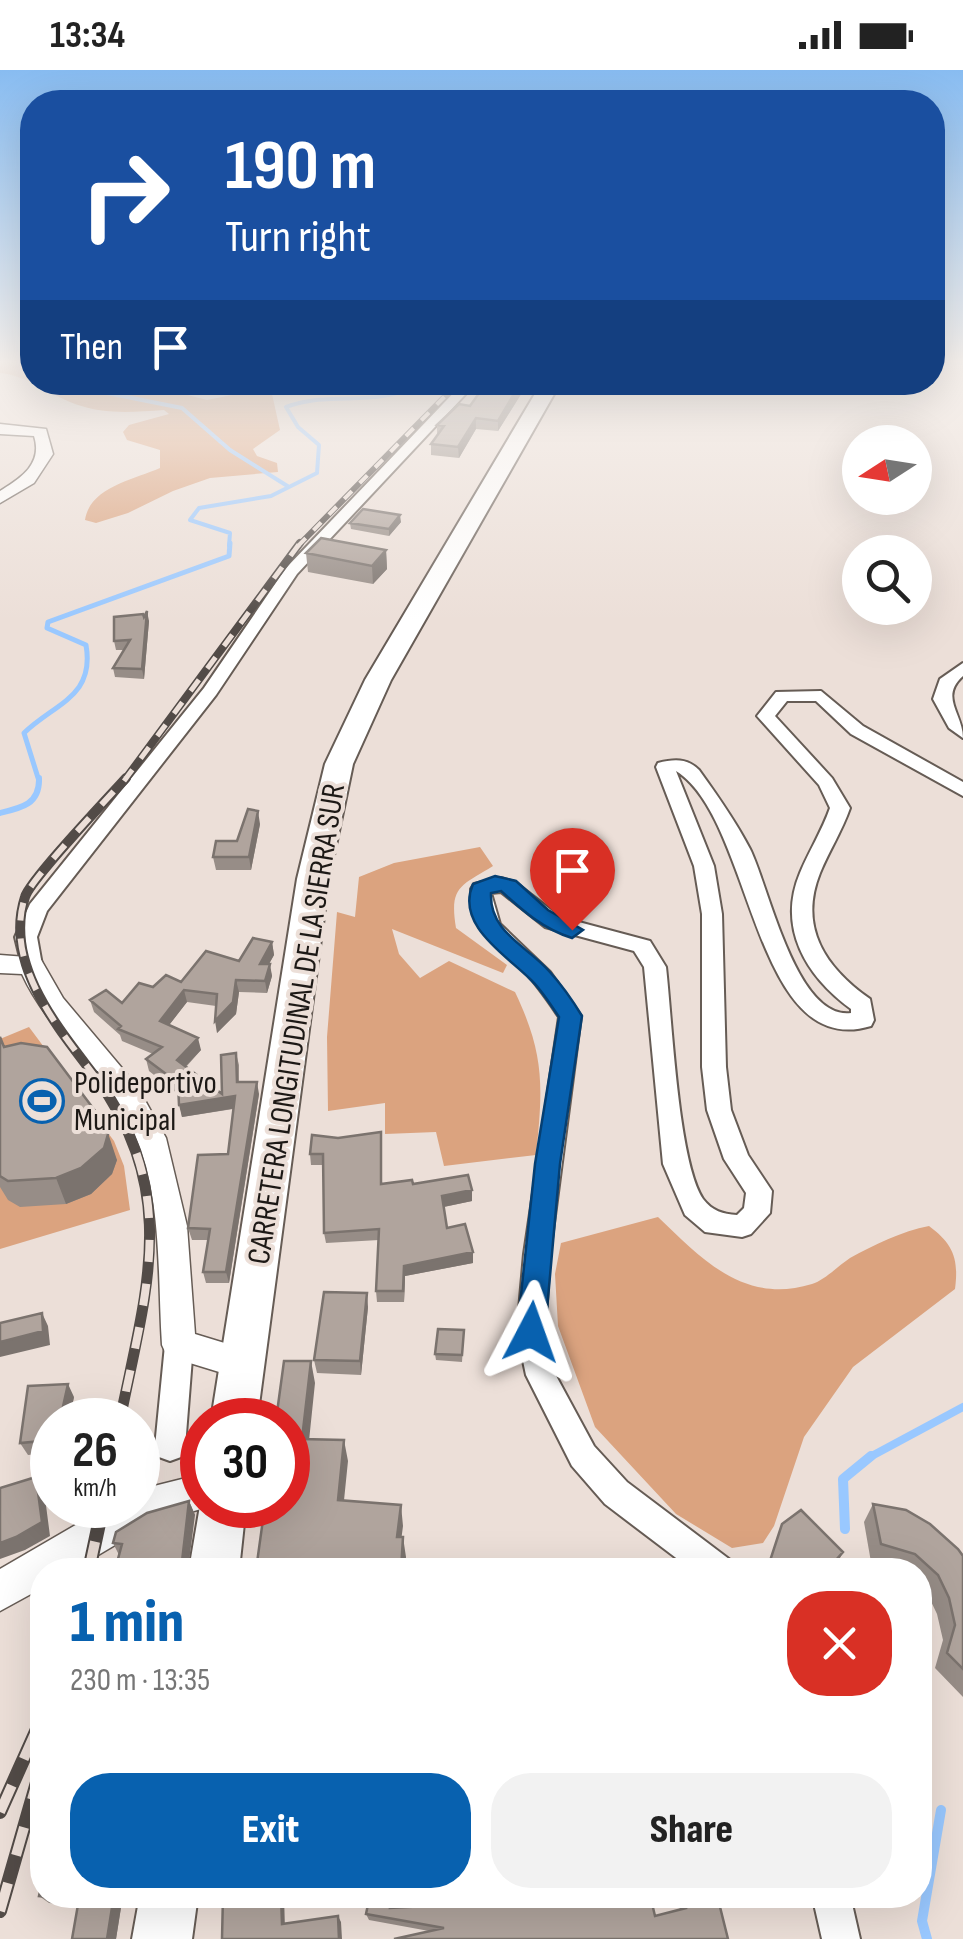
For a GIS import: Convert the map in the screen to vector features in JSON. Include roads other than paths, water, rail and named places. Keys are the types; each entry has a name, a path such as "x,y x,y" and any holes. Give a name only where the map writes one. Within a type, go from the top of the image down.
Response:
{"highway":[{"name":"CARRETERA LONGITUDINAL DE LA SIERRA SUR","path":"237,1398 313,879 339,764 367,700 512,447"},
{"path":"215,1558 219,1528"},
{"path":"162,1939 167,1908"}],"street":[{"path":"0,498 42,466 46,447"},
{"path":"170,1447 179,1345 164,1188 151,1136 127,1095 44,991 16,964 37,909 186,722 292,571 409,447"},
{"path":"963,668 941,690 939,702 963,732"},
{"path":"702,1558 616,1493 584,1456 540,1374 531,1332 537,1254 570,1016 540,975 494,936 480,906 481,889 495,883 508,886 540,915 572,930 612,936 642,946 655,967 676,1164 694,1207 714,1224 742,1226 757,1213 758,1192 737,1159 720,1110 714,1067 712,914 704,866 665,767 686,768 700,784 742,854 772,942 812,1006 826,1020 850,1026 863,1020 862,1005 835,988 812,959 801,930 805,887 840,808 833,787 775,732 766,716 782,696 821,696 858,730 963,790"},
{"path":"179,1345 242,1363"},
{"path":"56,1558 145,1506 180,1497"},
{"path":"0,1591 30,1573"},
{"path":"835,1908 841,1939"}],"waterway":[{"path":"227,447 289,487"},
{"path":"289,487 317,473 319,447"},
{"path":"229,546 230,533 190,520 199,508 271,496 289,487"},
{"path":"39,781 24,733 79,688 87,662 86,645 47,628 48,622 229,556 230,543"},
{"path":"0,813 22,807 33,799 39,781"},
{"path":"870,1457 963,1407"},
{"path":"845,1529 843,1479 870,1457"},
{"path":"932,1863 941,1810"},
{"path":"924,1908 922,1921 927,1939"}],"railway":[{"path":"298,546 395,447"},
{"path":"124,781 300,543"},
{"path":"96,1078 39,995 28,972 20,922 30,888 126,778"},
{"path":"96,1078 122,1119 139,1161 148,1202 146,1285 125,1398"},
{"path":"92,1558 98,1528"},
{"path":"0,1812 30,1745"},
{"path":"0,1911 30,1807"}],"place":[{"name":"Polideportivo Municipal","path":"42,1101"}]}
